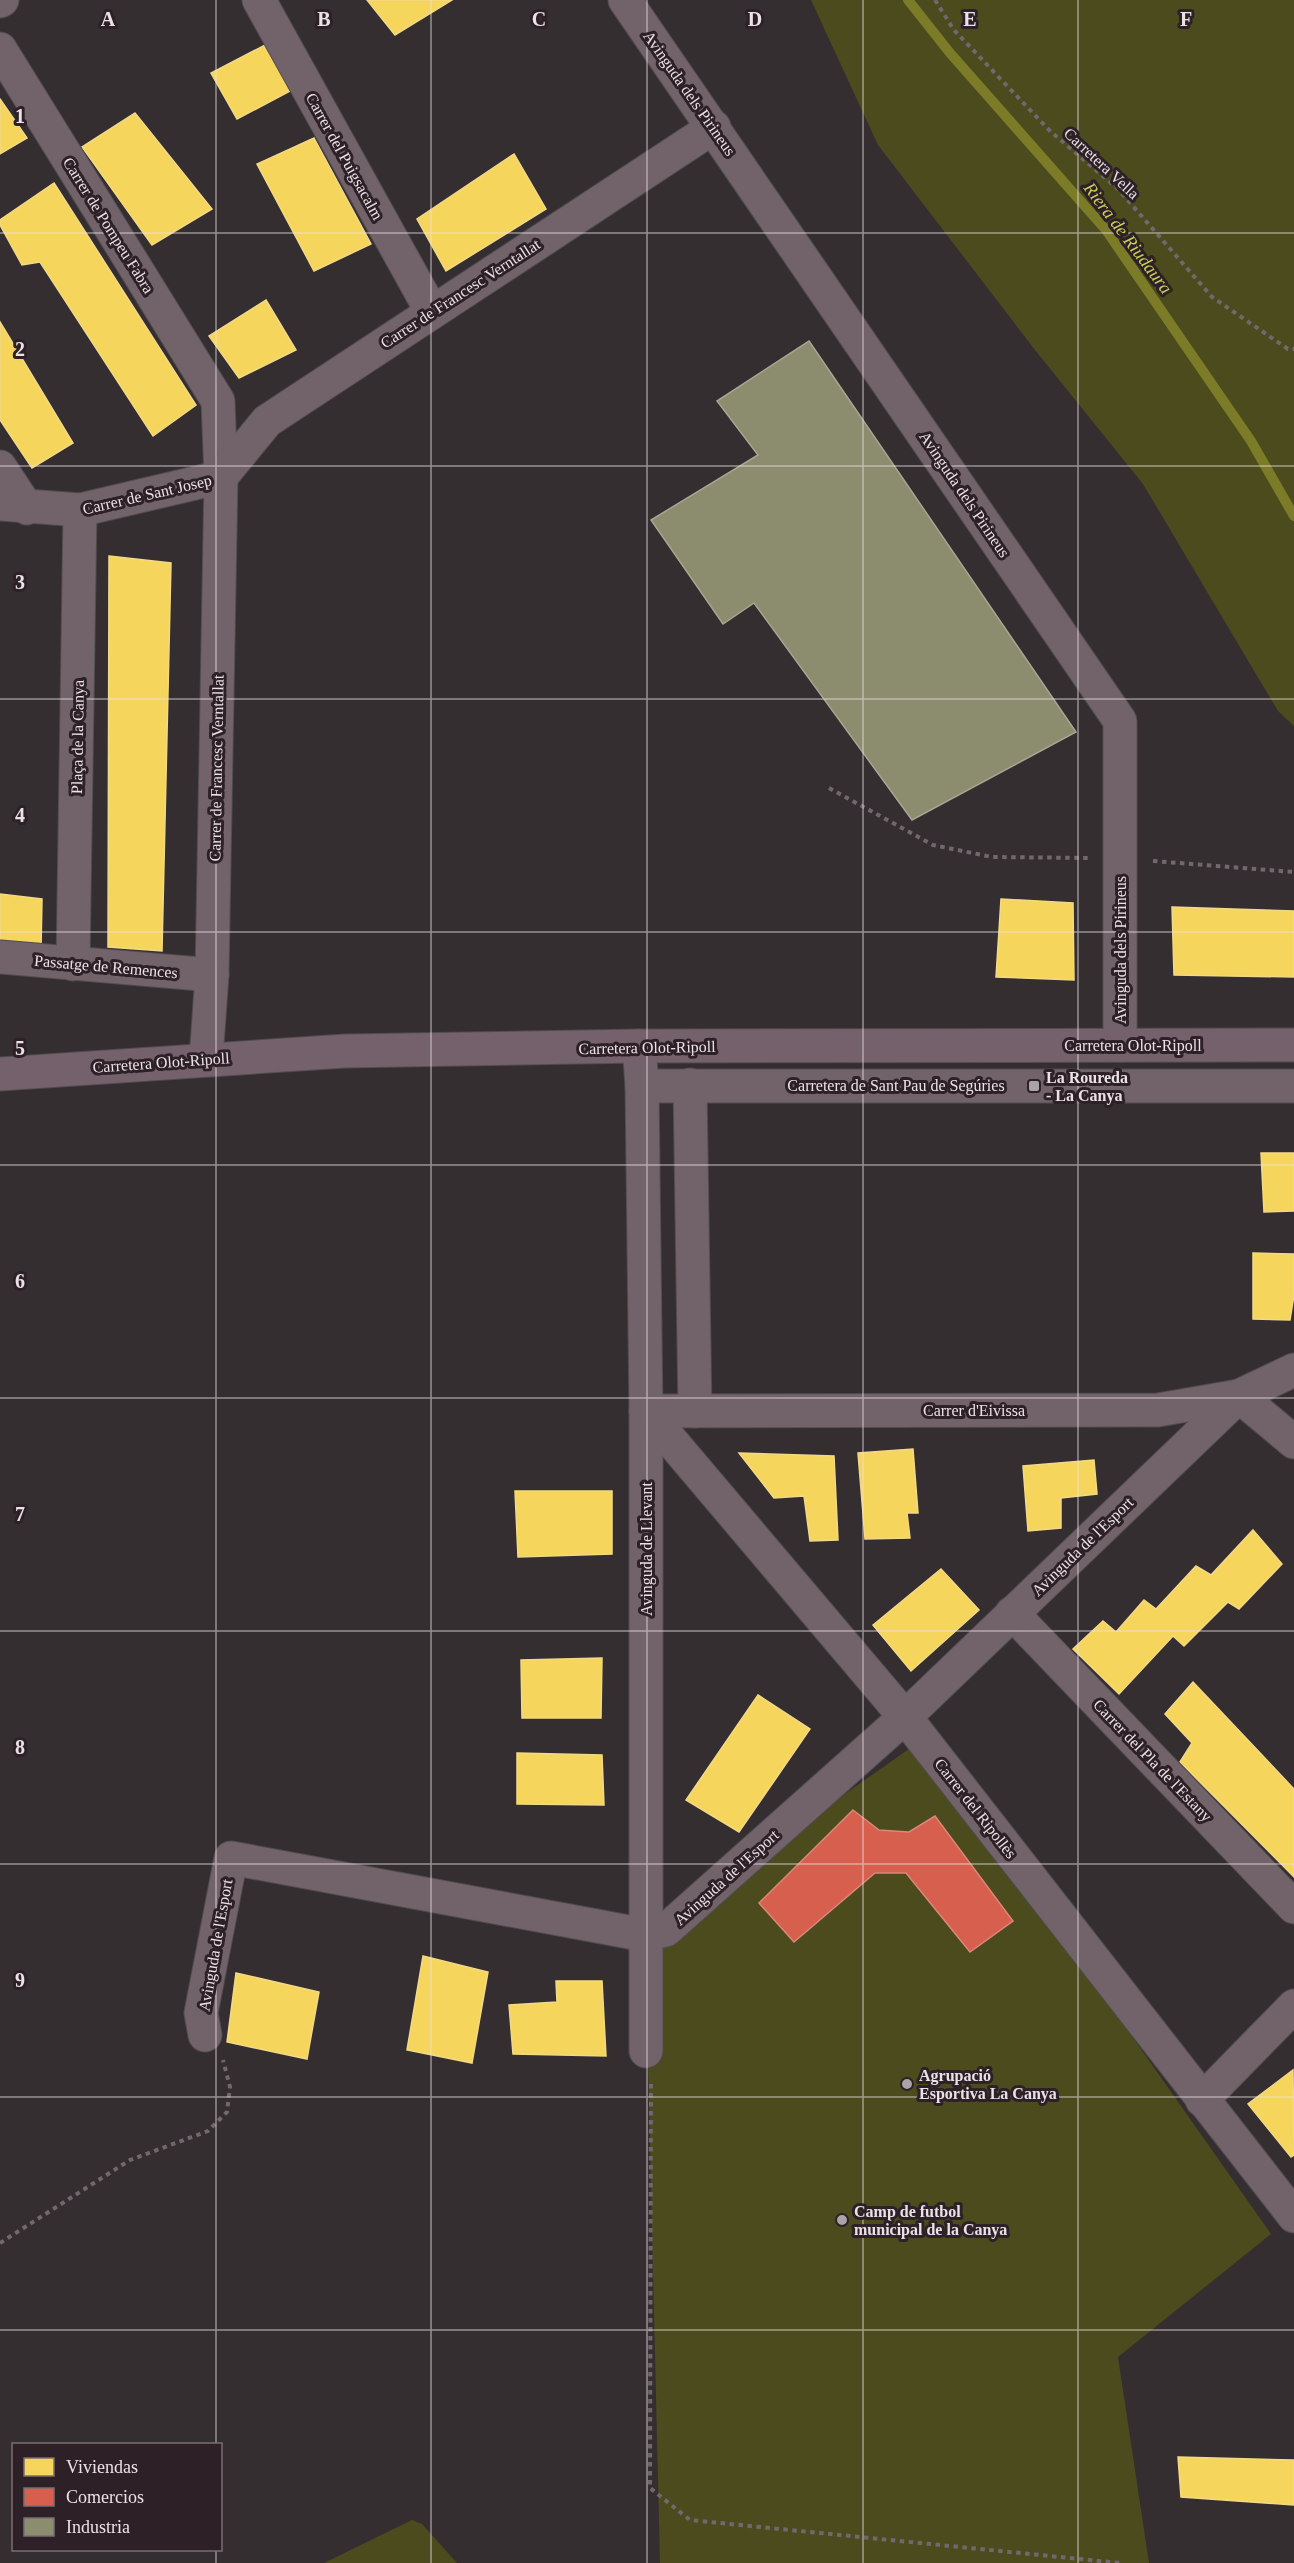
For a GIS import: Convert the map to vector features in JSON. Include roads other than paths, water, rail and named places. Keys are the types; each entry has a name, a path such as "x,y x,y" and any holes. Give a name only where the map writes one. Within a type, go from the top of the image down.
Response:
{"main road":[{"name":"Carretera Olot-Ripoll","path":"0,1074 345,1051 639,1046 1294,1045"}],"street":[{"name":"Carrer del Puigsacalm","path":"259,0 432,312"},
{"name":"Avinguda dels Pirineus","path":"625,0 1120,722 1120,1045"},
{"name":"Carrer de Pompeu Fabra","path":"0,49 218,401"},
{"name":"Carrer de Francesc Verntallat","path":"221,477 267,421 714,127"},
{"name":"Carrer de Francesc Verntallat","path":"206,1059 212,975 221,477 218,401"},
{"path":"0,467 13,506"},
{"name":"Carrer de Sant Josep","path":"13,506 80,510 221,477"},
{"name":"Plaça de la Canya","path":"73,964 80,510"},
{"name":"Passatge de Remences","path":"0,957 212,975"},
{"name":"Avinguda de Llevant","path":"639,1046 642,1086 646,1411 646,2051"},
{"path":"690,1085 695,1411"},
{"name":"Carretera de Sant Pau de Segúries","path":"642,1086 1294,1086"},
{"name":"Carrer d'Eivissa","path":"646,1411 1158,1410 1239,1396 1294,1370"},
{"path":"1239,1396 1294,1442"},
{"name":"Avinguda de l'Esport","path":"205,2035 201,2013 231,1858 645,1935 666,1930 905,1717 1239,1396"},
{"name":"Carrer del Ripollès","path":"646,1411 905,1717 1294,2216"},
{"name":"Carrer del Pla de l'Estany","path":"1012,1613 1294,1907"},
{"path":"1202,2100 1294,2006"}],"waterway":[{"name":"Riera de Riudaura","path":"908,0 950,53 1106,230 1251,441 1294,516"}],"place":[{"name":"La Roureda - La Canya","path":"1034,1086"},
{"name":"Agrupació Esportiva La Canya","path":"907,2084"},
{"name":"Camp de futbol municipal de la Canya","path":"842,2220"}]}
